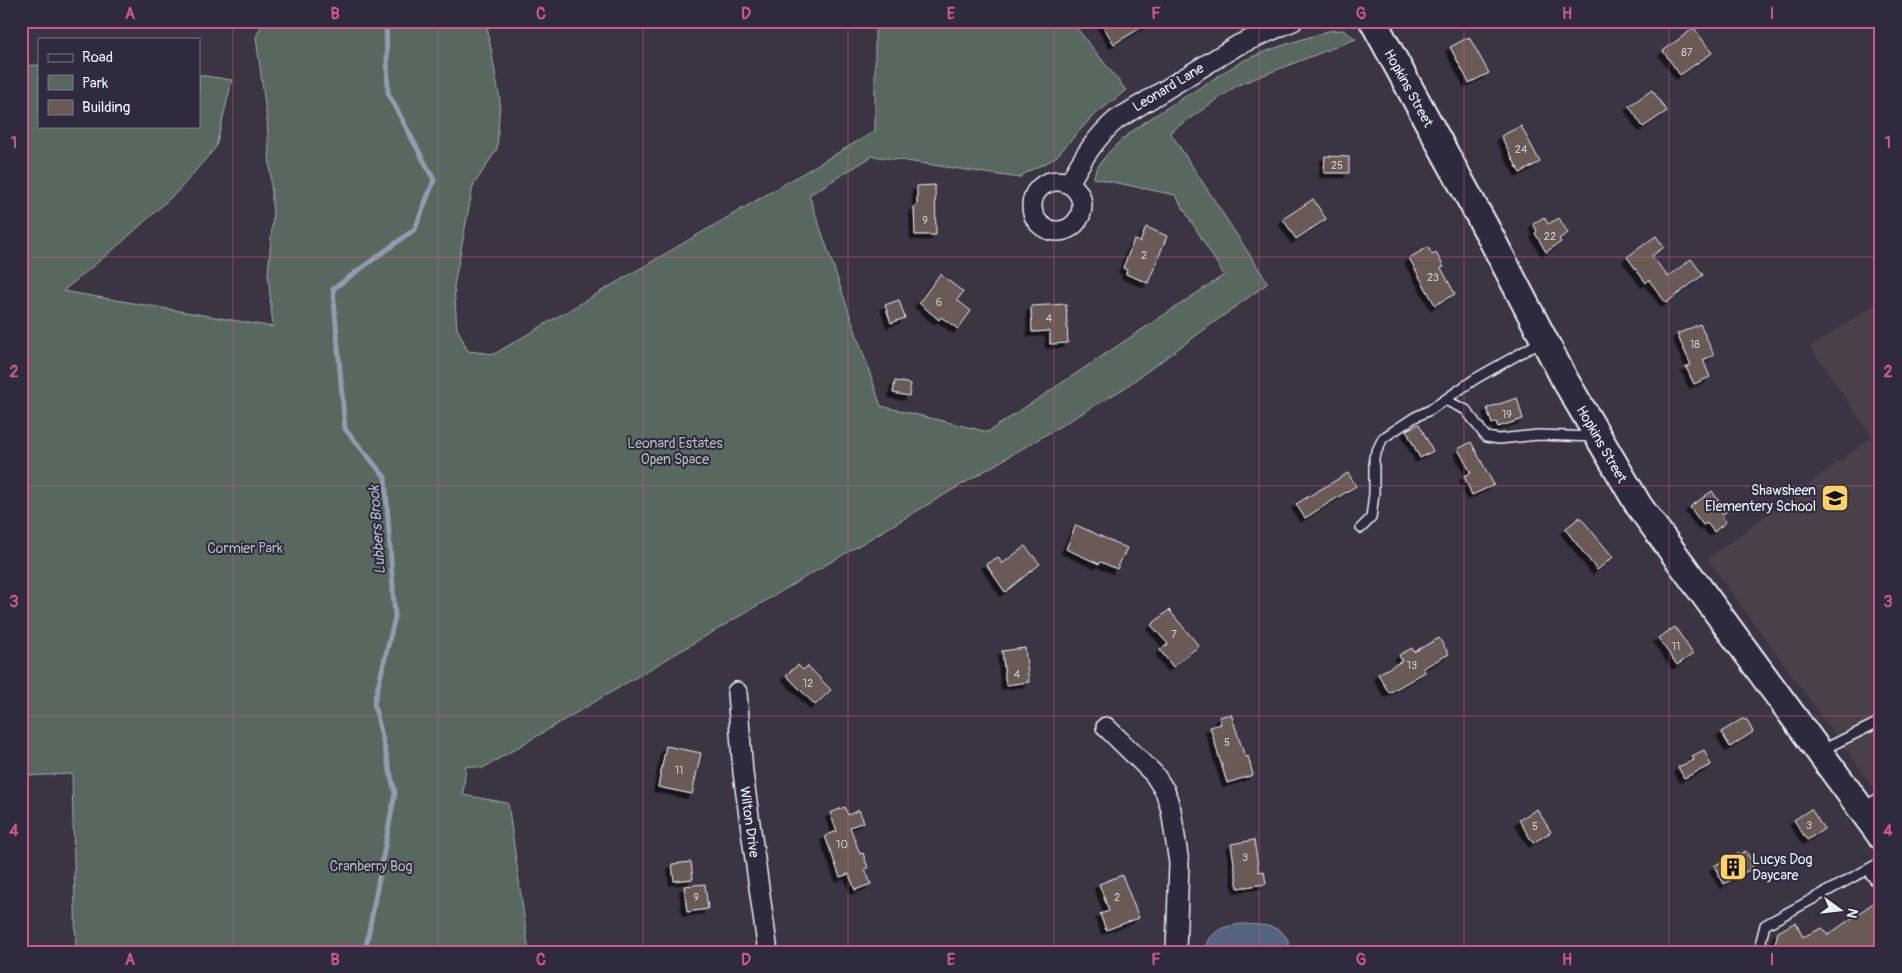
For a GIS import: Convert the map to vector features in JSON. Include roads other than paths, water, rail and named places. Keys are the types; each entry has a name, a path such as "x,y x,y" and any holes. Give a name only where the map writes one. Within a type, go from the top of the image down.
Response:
{"street":[{"name":"Leonard Lane","path":"1069,184 1086,153 1102,133 1116,120 1238,45 1293,21"},
{"name":"Hopkins Street","path":"1372,21 1488,232 1544,340 1598,438 1639,506 1820,751 1871,803 1881,836"},
{"name":"Wilton Drive","path":"737,692 743,773 768,952"},
{"path":"1106,727 1154,774 1165,791 1171,810 1179,863 1176,952"}],"lane":[{"path":"1361,528 1371,518 1374,494 1374,457 1383,438 1475,379 1544,340"},
{"path":"1445,400 1466,410 1486,437 1499,439 1538,435 1598,438"},
{"path":"1820,751 1881,721"},
{"path":"1764,952 1761,940 1765,925 1868,871 1881,862"},
{"path":"1868,871 1881,888"}],"water":[{"path":"1242,924 1266,926 1280,931 1289,943 1290,952 1203,952 1213,934 1228,926"}],"waterway":[{"name":"Lubbers Brook","path":"365,952 395,793 374,703 395,617 385,477 345,429 333,289 415,229 434,180 388,93 386,21"}],"place":[{"name":"Shawsheen Elementery School","path":"1835,498"},
{"name":"Lucys Dog Daycare","path":"1733,867"}],"park label":[{"name":"Leonard Estates Open Space","path":"675,452"},
{"name":"Cormier Park","path":"245,548"},
{"name":"Cranberry Bog","path":"371,866"}]}
